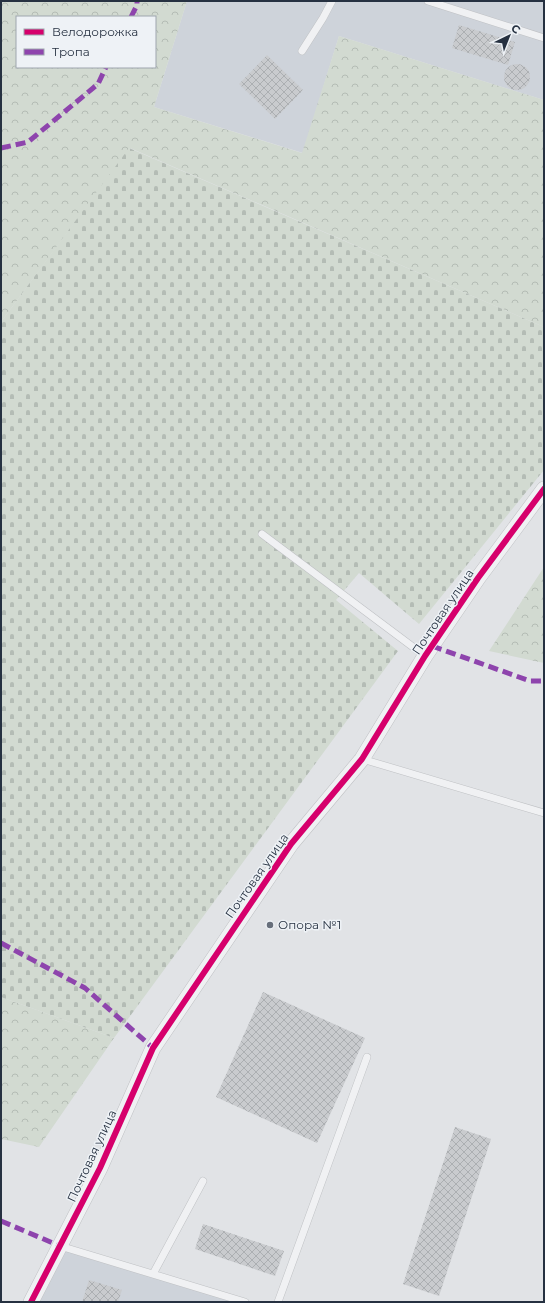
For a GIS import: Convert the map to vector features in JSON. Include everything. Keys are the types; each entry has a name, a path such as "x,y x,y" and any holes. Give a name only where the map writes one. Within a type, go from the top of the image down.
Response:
{"street":[{"name":"Почтовая улица","path":"31,1302 100,1168 153,1048 291,844 362,759 425,656 478,578 544,489"}],"lane":[{"path":"302,51 332,1"},
{"path":"428,1 544,38"},
{"path":"262,534 425,656"},
{"path":"362,759 544,813"},
{"path":"278,1302 367,1058"},
{"path":"153,1274 203,1181"},
{"path":"60,1246 245,1302"}],"shaded area":[{"path":"187,1 544,1 544,100 339,36 303,153 154,107"},
{"path":"60,1246 245,1302 31,1302"}],"green space":[{"path":"1,1 187,1 154,107 302,153 339,36 544,100 544,327 130,148 1,322"},
{"path":"129,148 544,327 544,470 419,624 359,573 336,600 398,651 114,1038 1,997 1,322"},
{"path":"544,567 544,663 489,651"},
{"path":"1,997 114,1038 39,1147 1,1139"}],"building":[{"path":"459,25 515,42 508,65 452,48"},
{"path":"267,55 303,90 275,119 239,84"},
{"path":"517,64 526,68 530,77 526,86 517,90 508,86 504,77 508,68"},
{"path":"263,992 365,1038 317,1143 216,1097"},
{"path":"455,1127 491,1139 439,1296 403,1284"},
{"path":"203,1224 284,1251 275,1276 195,1249"},
{"path":"89,1280 122,1290 118,1302 82,1302"}],"marked path":[{"path":"132,16 137,5 137,1"},
{"path":"1,148 28,142 98,84 106,68"},
{"path":"432,646 530,681 544,681"},
{"path":"1,943 85,988 153,1048"},
{"path":"1,1221 60,1246"}],"cycle path":[{"path":"31,1302 100,1168 153,1048 291,844 362,759 425,656 478,578 544,489"}],"place":[{"name":"Опора №1","path":"270,925"}]}
